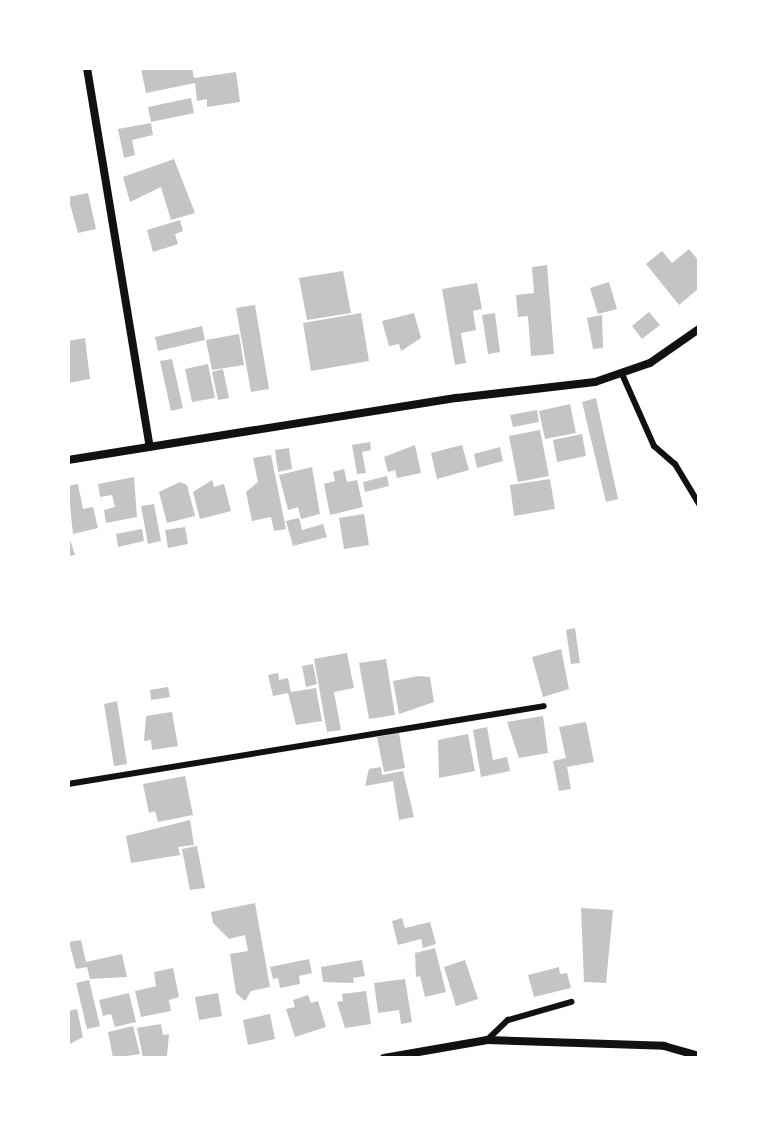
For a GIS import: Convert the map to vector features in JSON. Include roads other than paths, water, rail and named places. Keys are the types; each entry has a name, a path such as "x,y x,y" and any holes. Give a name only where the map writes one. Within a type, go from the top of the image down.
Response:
{"street":[{"path":"87,68 150,447"},
{"path":"68,460 622,374 650,363 699,329"},
{"path":"384,1058 487,1040 651,1045 699,1056"}],"lane":[{"path":"622,374 654,446 675,464 699,504"},
{"path":"68,784 544,706"},
{"path":"487,1040 508,1020 571,1002"}]}
